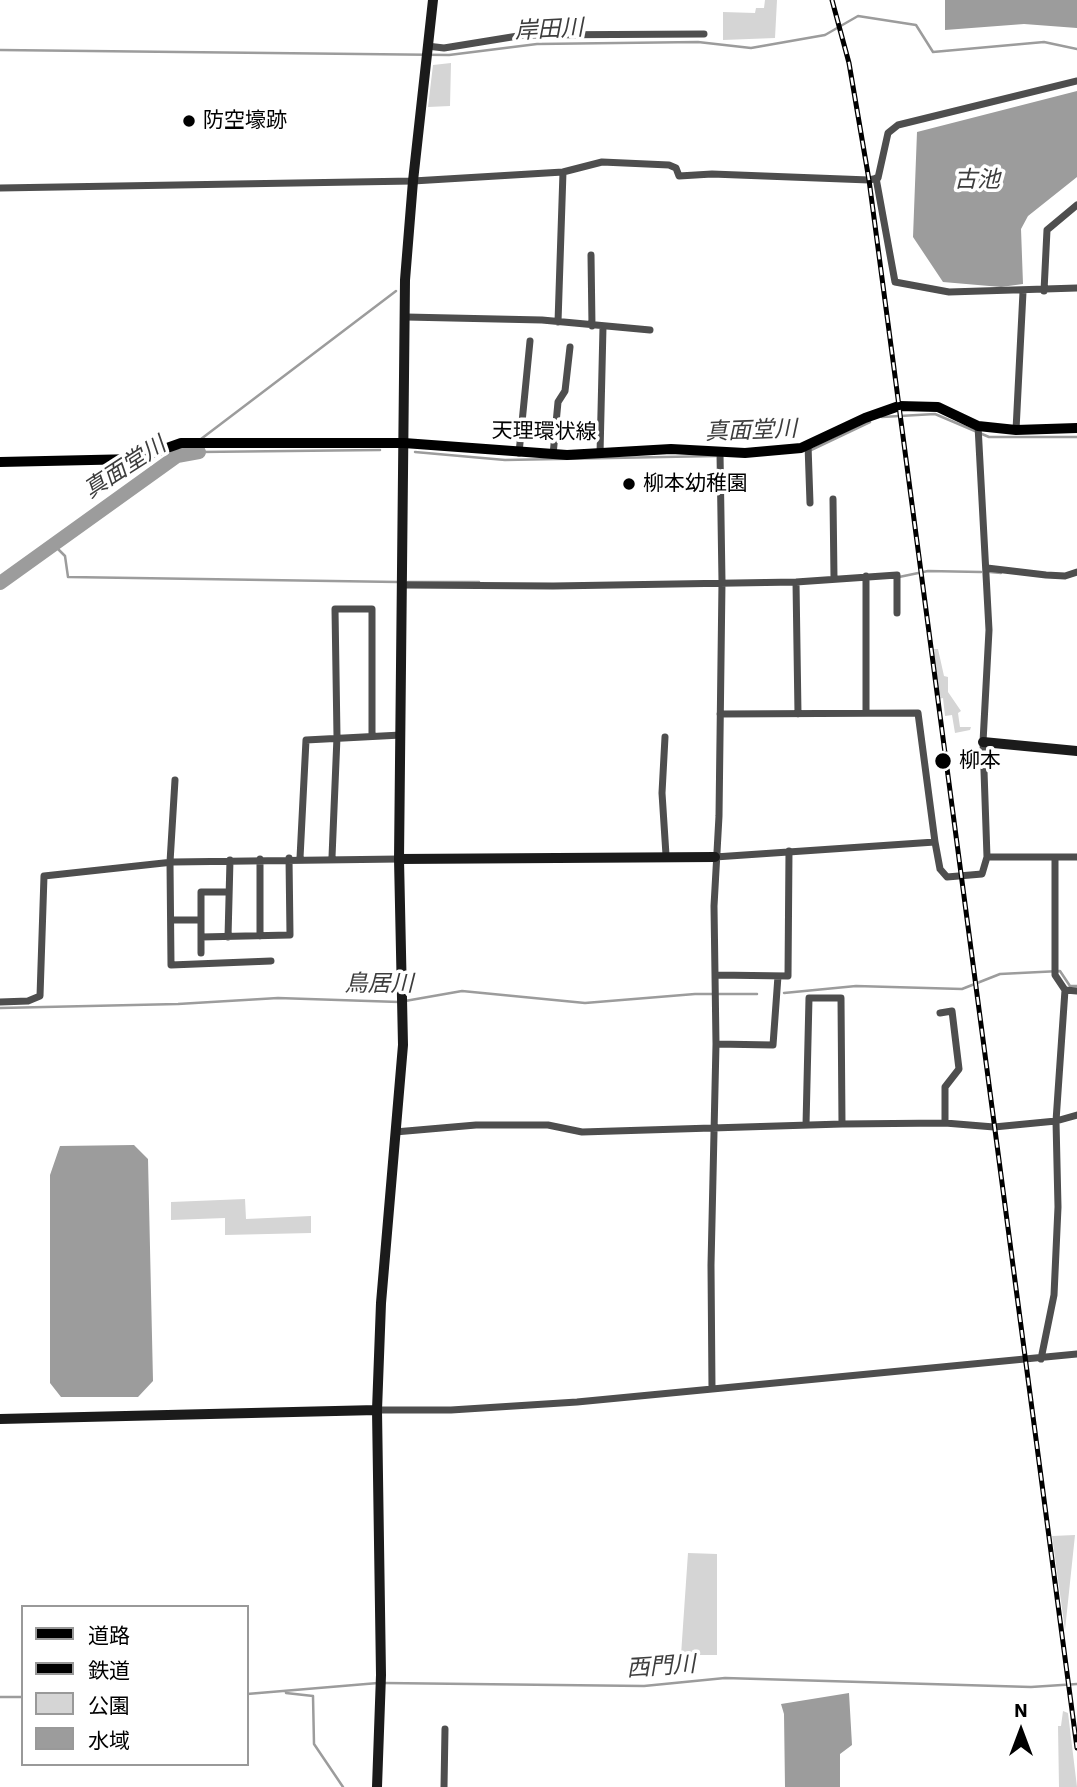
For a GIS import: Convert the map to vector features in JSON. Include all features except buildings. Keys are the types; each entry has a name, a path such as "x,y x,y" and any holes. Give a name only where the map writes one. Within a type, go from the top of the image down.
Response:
{"main road":[{"name":"天理環状線","path":"0,463 136,459 181,443 404,443 553,455 671,450 720,453 802,448 865,418 899,406 937,407 978,426 1016,430 1077,428"}],"street":[{"path":"377,1787 380,1682 377,1410 381,1303 403,1045 399,859 404,585 405,280 412,181 433,0"},
{"path":"427,48 444,48 524,35 704,34"},
{"path":"1077,81 898,125 888,133 876,178 895,282 949,292 1023,292 1077,288"},
{"path":"0,188 412,181 563,172 614,162 668,165 676,168 678,176 712,174 876,178"},
{"path":"558,322 563,172"},
{"path":"1044,291 1047,230 1077,205"},
{"path":"591,255 592,326"},
{"path":"1016,430 1023,292"},
{"path":"406,317 558,322 650,330"},
{"path":"600,454 603,327"},
{"path":"519,453 530,341"},
{"path":"553,455 558,402 565,391 570,346"},
{"path":"720,714 918,713 940,869 947,877 982,874 987,857 983,742 989,671 987,568 984,562 978,426"},
{"path":"808,445 810,503"},
{"path":"712,1389 711,1265 716,1129 715,857 722,582 720,453"},
{"path":"833,499 834,578"},
{"path":"987,568 1065,576 1077,572"},
{"path":"404,585 553,586 796,582 897,575 897,613"},
{"path":"866,576 866,712"},
{"path":"796,582 798,714"},
{"path":"332,858 337,737 335,609 372,609 372,736"},
{"path":"300,858 306,740 401,735"},
{"path":"665,737 662,793 666,855"},
{"path":"983,742 1077,751"},
{"path":"175,780 170,862 171,965 271,961"},
{"path":"0,1002 28,1001 40,996 44,876 170,862 289,858 666,855 715,857 935,842"},
{"path":"716,975 788,976 789,851"},
{"path":"987,857 1077,857"},
{"path":"201,937 290,935 289,858"},
{"path":"1041,1359 1054,1295 1058,1207 1056,1121 1065,989 1055,972 1055,858"},
{"path":"260,859 260,936"},
{"path":"228,937 230,860"},
{"path":"201,953 201,892 229,891"},
{"path":"171,920 201,920"},
{"path":"716,1044 773,1045 778,975"},
{"path":"1065,989 1077,991"},
{"path":"806,1125 809,998 841,998 842,1124"},
{"path":"940,1013 952,1011 960,1069 945,1087 945,1123"},
{"path":"395,1132 476,1125 548,1125 582,1132 842,1124 945,1123 994,1127 1056,1121 1077,1115"},
{"path":"0,1419 527,1405 1077,1354"},
{"path":"444,1787 445,1729"}],"green space":[{"path":"765,0 777,0 775,38 723,40 723,12 755,13 756,8 764,8"},
{"path":"451,63 450,106 428,107 433,65"},
{"path":"931,649 938,649 944,676 948,677 948,692 961,711 958,713 960,727 971,727 970,730 955,733 952,715 945,716 943,698 938,699"},
{"path":"245,1199 246,1219 311,1216 311,1233 225,1235 225,1218 171,1220 171,1202"},
{"path":"1075,1535 1065,1630 1052,1536"},
{"path":"688,1553 717,1554 717,1655 681,1655"},
{"path":"1063,1711 1068,1713 1077,1787 1059,1787 1058,1726 1061,1726"}],"water":[{"path":"945,0 1077,0 1077,28 1024,24 945,30"},
{"name":"古池","path":"1077,91 1077,177 1028,216 1021,229 1023,284 1001,287 943,282 913,237 917,132"},
{"path":"134,1145 148,1159 153,1381 138,1397 61,1397 50,1383 50,1175 60,1146"},
{"path":"849,1693 852,1745 840,1754 840,1787 785,1787 784,1714 781,1704"}],"waterway":[{"name":"岸田川","path":"0,50 449,55 537,44 698,42 751,48 825,35 858,16 916,25 933,52 1044,42 1077,49"},
{"path":"201,439 396,291"},
{"name":"真面堂川","path":"882,417 935,414 989,437 1077,437"},
{"name":"真面堂川","path":"809,451 870,422"},
{"name":"真面堂川","path":"199,452 380,450"},
{"name":"真面堂川","path":"0,583 177,456 199,452"},
{"name":"真面堂川","path":"415,452 505,460 716,456"},
{"path":"54,545 65,556 68,577 398,582"},
{"path":"899,577 928,571 981,572"},
{"path":"990,572 1001,573"},
{"path":"408,582 479,582"},
{"name":"鳥居川","path":"784,993 856,986 962,989 1000,974 1060,971 1070,986 1077,986"},
{"name":"鳥居川","path":"405,1001 462,991 585,1003 695,994 757,994"},
{"name":"鳥居川","path":"0,1008 178,1004 278,998 399,1002"},
{"name":"西門川","path":"384,1683 644,1686 725,1678 1031,1687 1077,1684"},
{"name":"西門川","path":"248,1694 378,1683"},
{"path":"286,1693 313,1696 314,1744 343,1787"},
{"name":"西門川","path":"0,1697 21,1697"}],"railway":[{"path":"832,0 849,63 869,180 1077,1748"}],"place":[{"name":"防空壕跡","path":"189,121"},
{"name":"柳本幼稚園","path":"629,484"},
{"name":"柳本","path":"943,761"}]}
